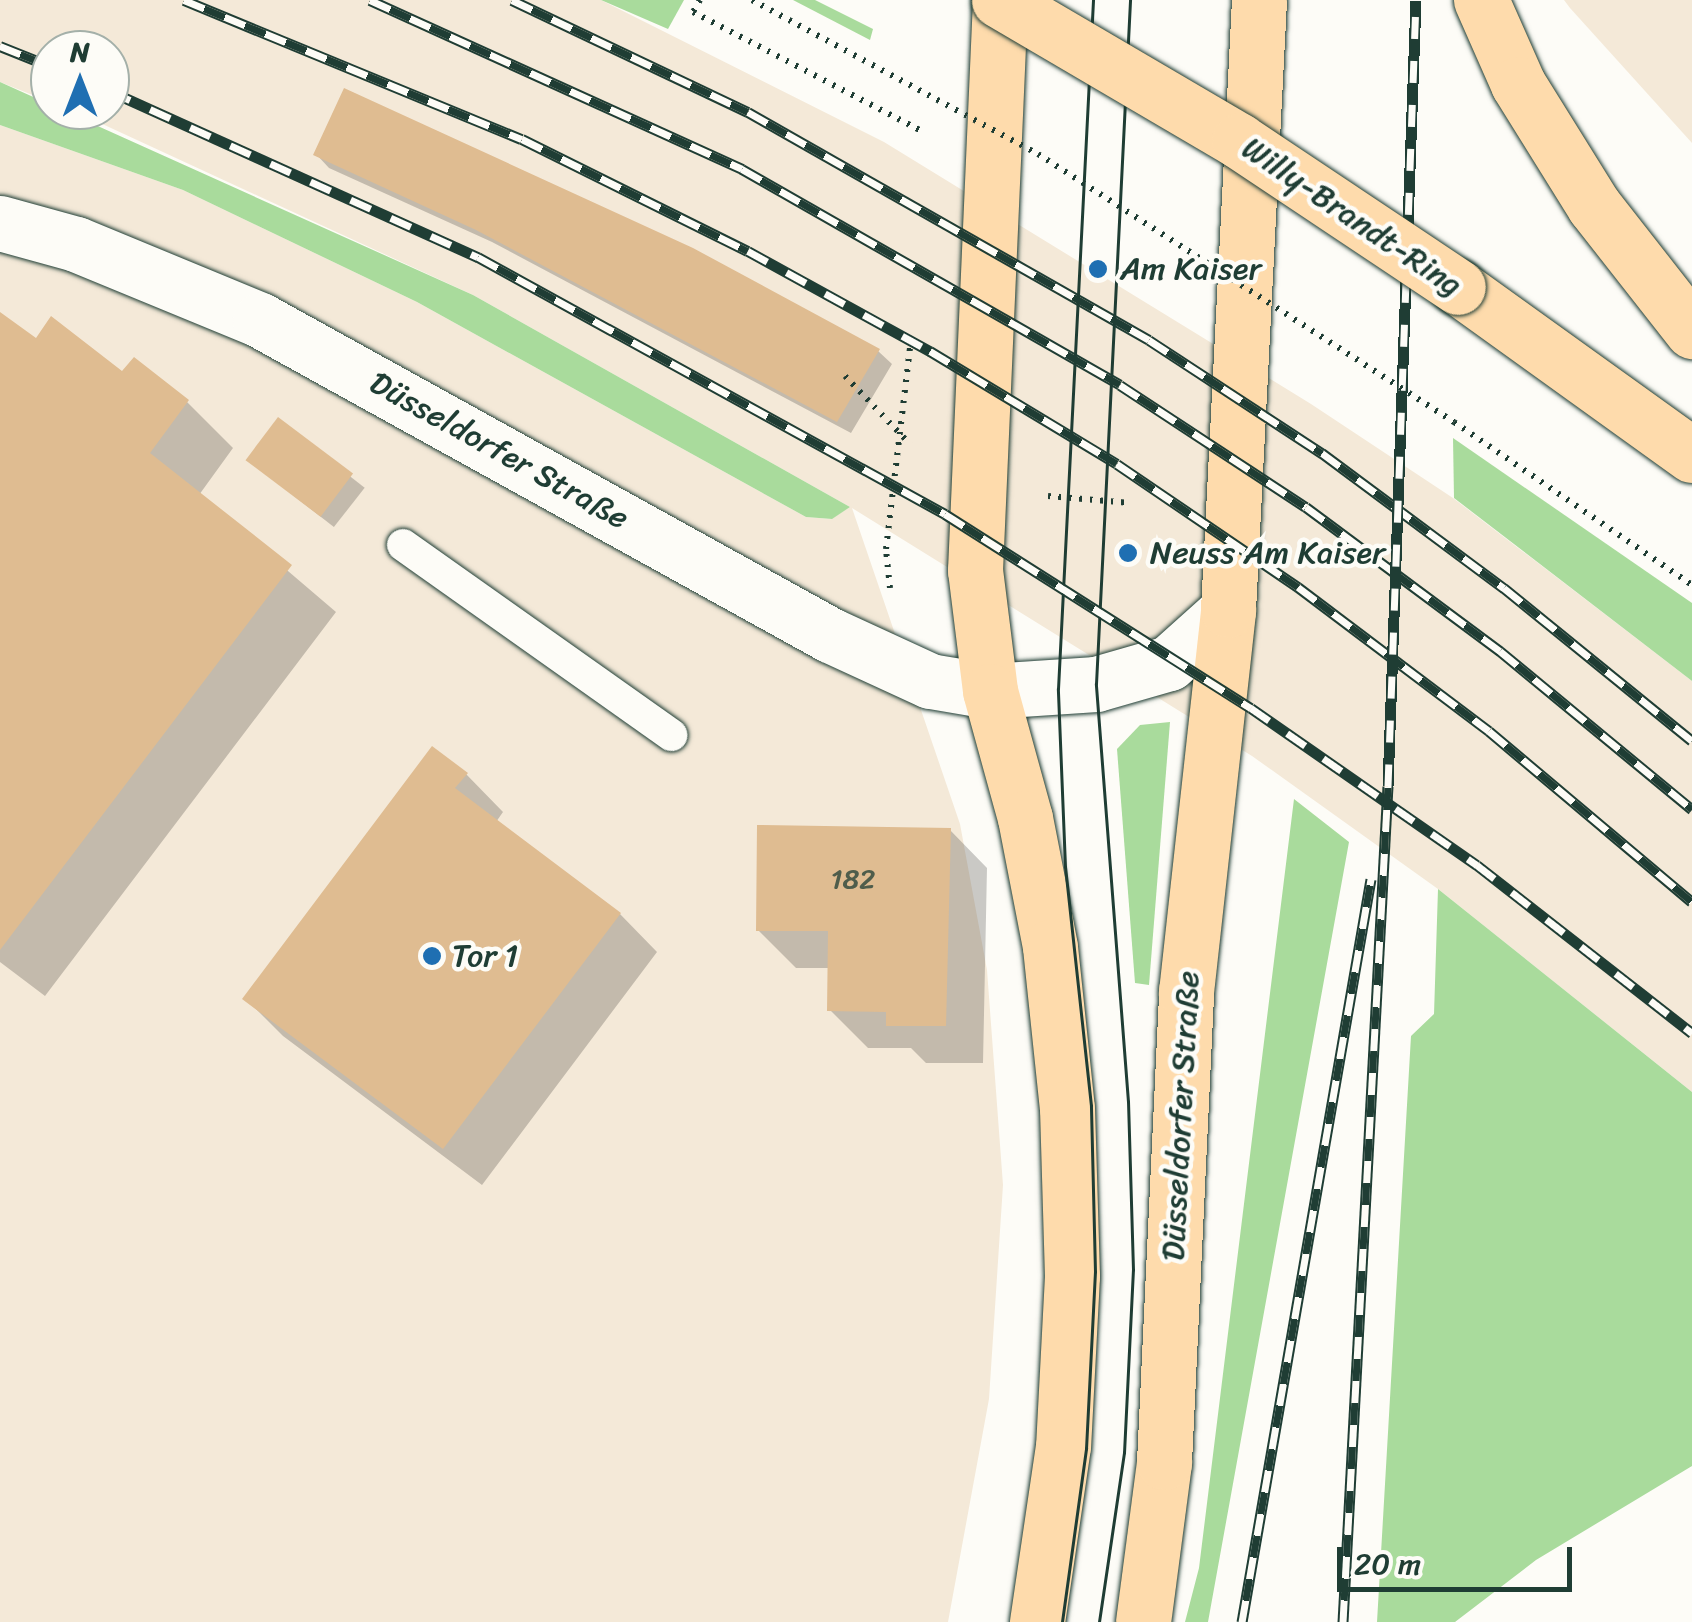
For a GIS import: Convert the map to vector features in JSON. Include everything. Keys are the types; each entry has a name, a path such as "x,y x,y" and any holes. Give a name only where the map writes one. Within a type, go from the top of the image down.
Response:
{"main road":[{"name":"Willy-Brandt-Ring","path":"999,0 1239,141 1458,287 1692,455"},
{"path":"999,0 975,570 990,692 1026,818 1050,946 1067,1108 1072,1276 1063,1446 1037,1622"},
{"name":"Düsseldorfer Straße","path":"1143,1622 1164,1462 1186,992 1228,610 1259,0"},
{"path":"1481,0 1518,84 1594,206 1692,331"}],"street":[{"name":"Düsseldorfer Straße","path":"0,223 76,244 260,320 898,668 990,692 1096,684 1169,663 1228,610"}],"lane":[{"path":"402,545 671,735"}],"path":[{"path":"700,0 694,12 936,139"},
{"path":"752,0 1038,154 1454,422 1692,585"},
{"path":"898,668 886,549 911,341"}],"shaded area":[{"path":"0,0 601,0 884,142 1311,404 1453,498 1692,681 1692,1092 1438,889 1252,756 852,508 960,824 987,970 1003,1185 989,1399 948,1622 0,1622 0,125 183,190 417,302 806,517 831,519 850,507 473,295 115,130 130,130 130,30 30,30 30,94 0,82"},
{"path":"1564,0 1692,0 1692,143 1570,8"}],"green space":[{"path":"601,0 684,0 668,29"},
{"path":"793,0 815,0 873,29 870,40"},
{"path":"0,82 30,96 30,130 107,130 473,295 850,507 832,519 806,517 417,302 183,190 0,125"},
{"path":"1453,438 1692,603 1692,681 1454,498"},
{"path":"1170,722 1149,985 1135,983 1117,749 1140,725"},
{"path":"1294,799 1349,842 1208,1622 1185,1622 1199,1568"},
{"path":"1438,889 1692,1092 1692,1466 1536,1560 1455,1622 1377,1622 1411,1036 1434,1014"}],"building":[{"path":"344,88 693,248 880,349 837,422 476,230 313,155"},
{"path":"0,312 36,338 51,316 122,371 134,357 189,400 150,453 292,565 0,950"},
{"path":"278,417 353,474 321,517 246,460"},
{"name":"Tor 1","path":"432,746 468,773 455,788 621,913 443,1149 242,999"},
{"path":"757,825 951,828 946,1026 886,1026 886,1012 827,1011 828,931 756,931"}],"tram line":[{"path":"1062,1622 1086,1449 1095,1272 1091,1106 1065,867 1058,689 1093,0"},
{"path":"1099,1622 1124,1453 1133,1270 1128,1102 1096,684 1130,0"}],"railway":[{"path":"184,0 522,139 748,251 930,351 1117,464 1298,587 1489,731 1692,902"},
{"path":"370,0 742,169 1120,385 1306,507 1500,651 1692,809"},
{"path":"512,0 748,112 1149,340 1322,453 1504,588 1692,741"},
{"path":"1343,1622 1388,786 1416,0"},
{"path":"0,46 30,58"},
{"path":"130,100 478,257 945,514 1251,708 1477,865 1692,1033"},
{"path":"1242,1622 1371,879"}],"place":[{"name":"Am Kaiser","path":"1098,269"},
{"name":"Neuss Am Kaiser","path":"1128,553"},
{"name":"Tor 1","path":"432,956"}]}
